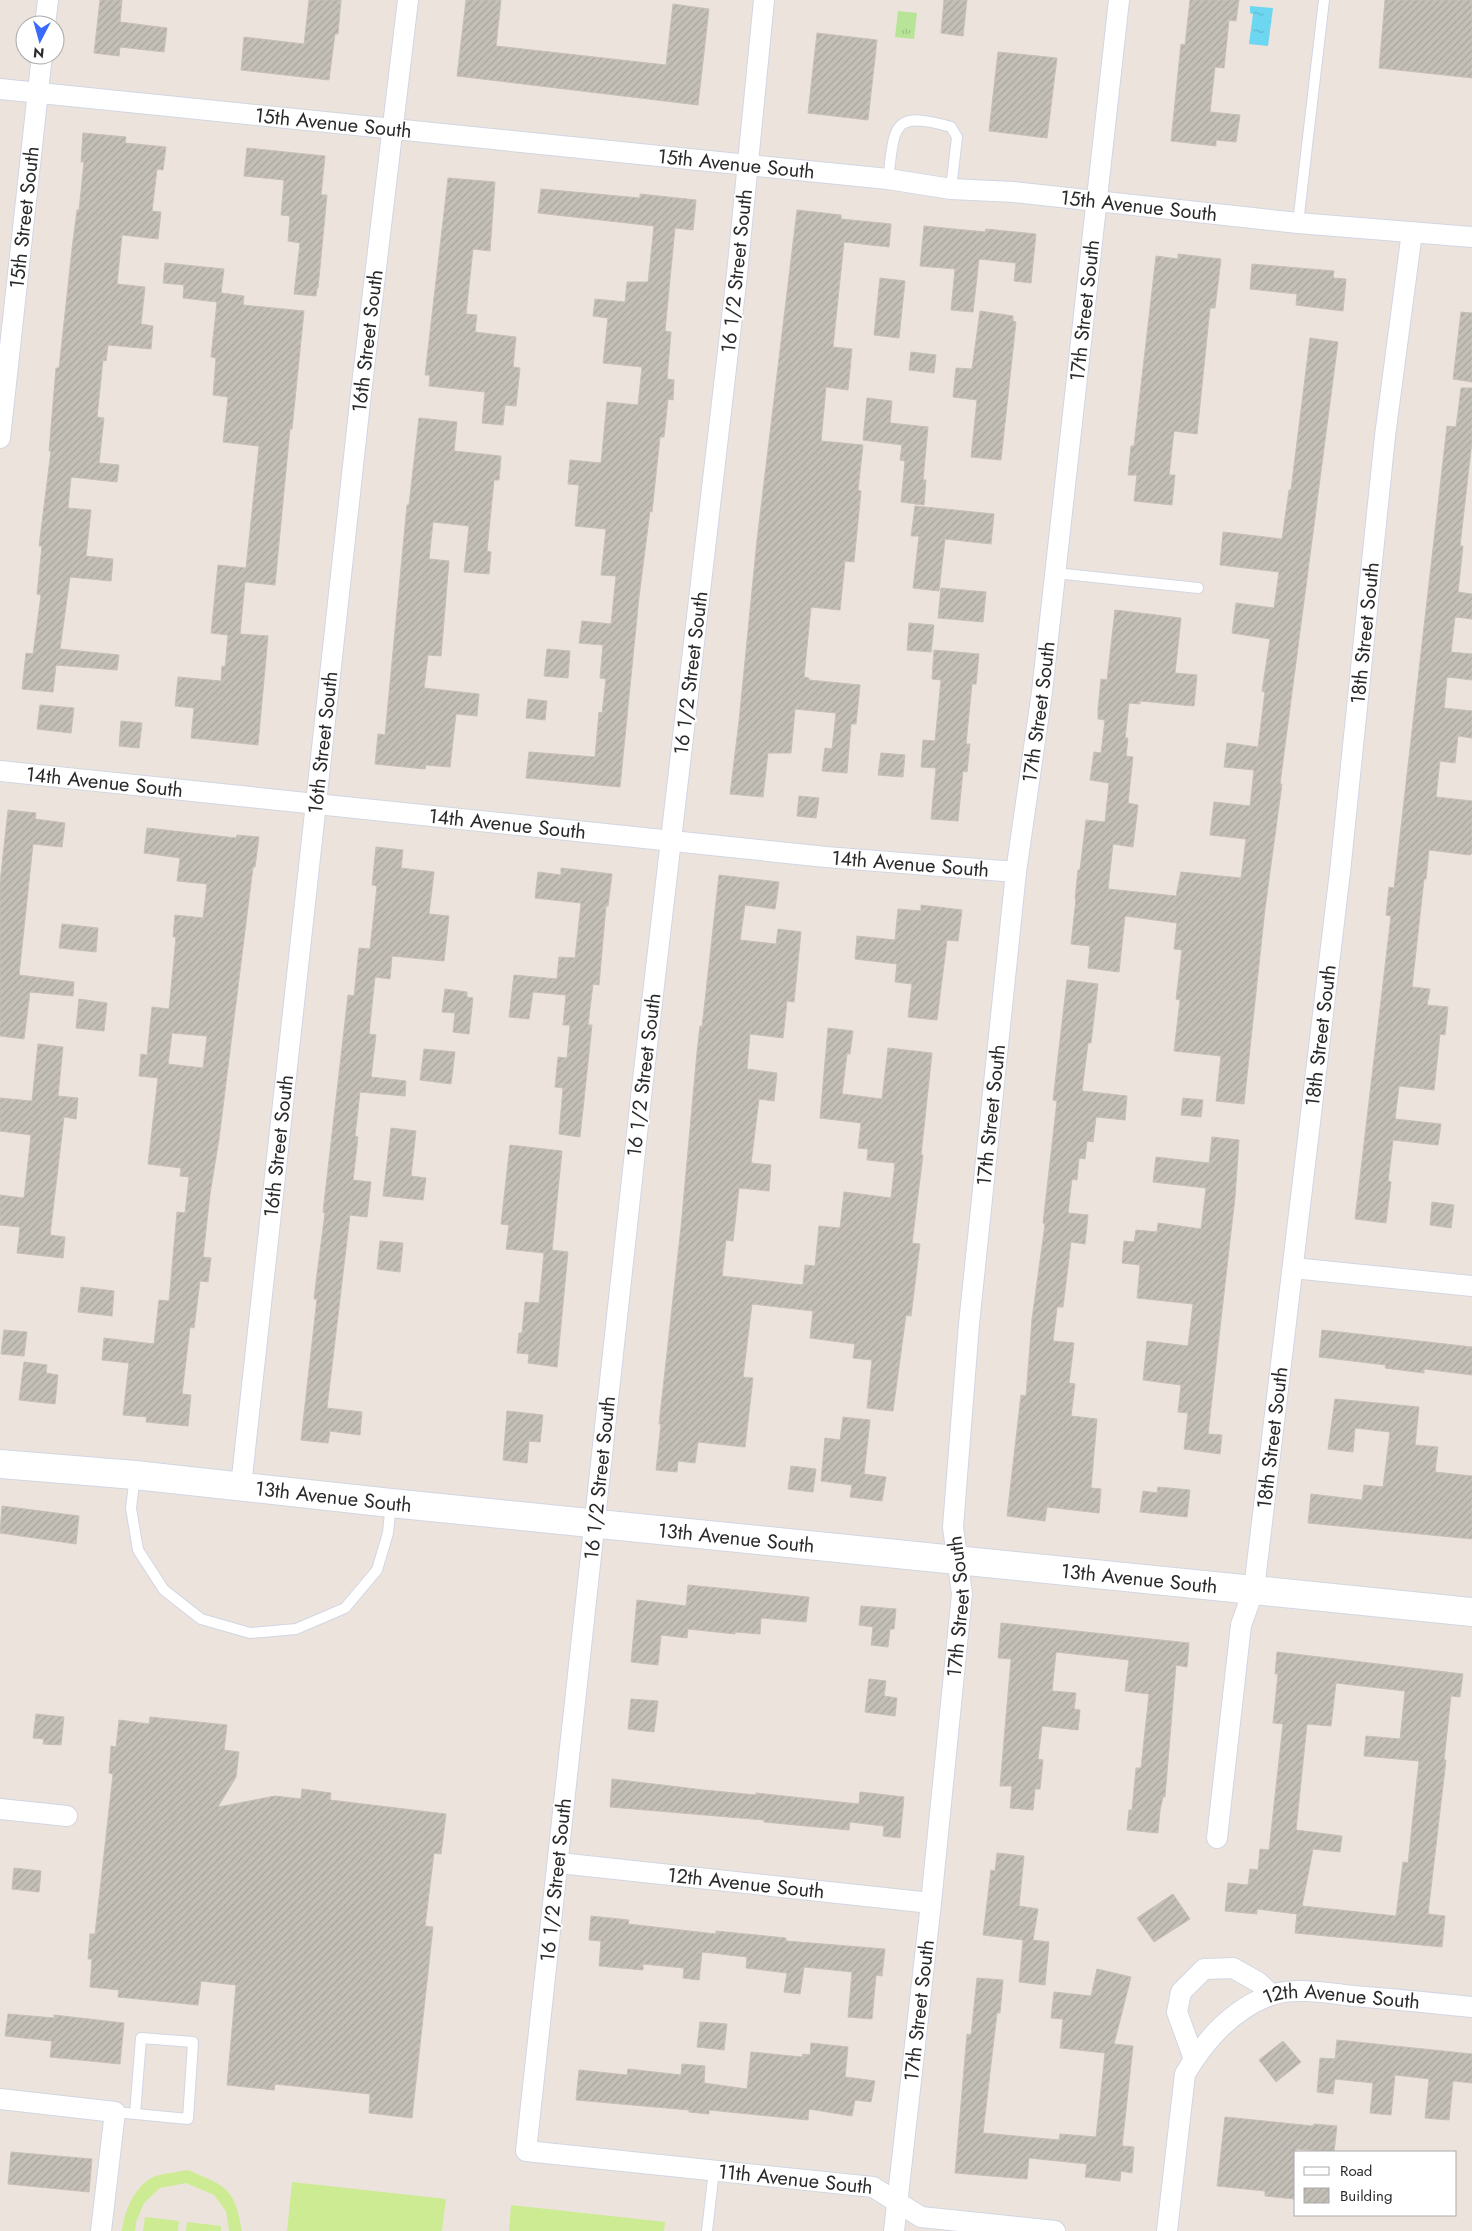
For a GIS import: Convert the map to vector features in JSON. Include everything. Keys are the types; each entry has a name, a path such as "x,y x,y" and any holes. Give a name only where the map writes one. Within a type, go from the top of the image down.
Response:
{"main road":[{"name":"13th Avenue South","path":"0,1464 135,1475 391,1503 596,1522 1472,1612"}],"street":[{"path":"46,15 48,0"},
{"name":"16th Street South","path":"241,1486 315,803 408,0"},
{"name":"16 1/2 Street South","path":"526,2151 641,1096 737,274 764,0"},
{"name":"17th Street South","path":"894,2231 931,1903 962,1594 953,1527 969,1324 1016,872 1042,692 1119,0"},
{"name":"15th Street South","path":"0,438 41,65"},
{"name":"15th Avenue South","path":"0,90 888,179 951,189 1014,192 1298,223 1472,237"},
{"name":"18th Street South","path":"1216,1838 1241,1625 1254,1589 1340,872 1385,436 1412,232"},
{"name":"14th Avenue South","path":"0,771 826,857 1016,872"},
{"path":"1293,1268 1472,1286"},
{"path":"0,1809 67,1816"},
{"name":"12th Avenue South","path":"558,1863 931,1903"},
{"path":"1167,2231 1186,2074 1194,2058 1177,2012 1181,1992 1204,1969 1234,1968 1258,1982 1272,1995"},
{"name":"12th Avenue South","path":"1194,2058 1240,2010 1272,1995 1305,1991 1472,2007"},
{"path":"0,2099 115,2112 101,2231"},
{"name":"11th Avenue South","path":"526,2151 873,2187 921,2217 1055,2231"}],"lane":[{"path":"1298,223 1324,0"},
{"path":"888,179 894,131 901,124 911,120 950,127 957,137 951,189"},
{"path":"1056,573 1198,588"},
{"path":"135,1475 132,1508 138,1550 164,1590 201,1619 250,1633 296,1629 345,1608 377,1570 388,1533 391,1503"},
{"path":"115,2112 135,2114 188,2119 193,2042 141,2038 135,2114"},
{"path":"707,2231 714,2170"}],"green space":[{"path":"898,11 917,13 914,39 895,37"},
{"path":"188,2170 211,2180 227,2190 236,2206 242,2231 229,2231 226,2211 214,2195 186,2183 160,2188 144,2203 136,2222 135,2231 122,2231 128,2207 137,2191 143,2185 156,2176"},
{"path":"292,2182 446,2199 442,2231 287,2231"},
{"path":"511,2205 665,2222 664,2231 509,2231"},
{"path":"145,2217 179,2221 178,2231 143,2231"},
{"path":"187,2222 221,2226 221,2231 186,2231"}],"water":[{"path":"1250,6 1273,8 1268,46 1249,44 1253,14 1250,13"}],"building":[{"path":"100,0 122,0 120,22 167,28 164,52 120,47 119,56 94,53"},
{"path":"309,0 341,0 338,34 335,34 329,80 241,70 244,37 304,44"},
{"path":"466,0 501,0 496,46 666,65 673,4 709,9 698,105 457,76"},
{"path":"944,0 967,0 963,36 941,33"},
{"path":"1190,0 1239,0 1236,21 1229,20 1224,68 1215,67 1210,112 1240,115 1236,142 1216,140 1216,146 1171,141 1181,44 1185,45"},
{"path":"1385,0 1472,0 1472,78 1379,68"},
{"path":"817,33 877,40 868,120 808,113"},
{"path":"998,52 1057,58 1047,138 989,131"},
{"path":"83,133 126,137 125,143 166,147 163,170 157,169 152,211 161,212 158,239 122,235 117,284 145,287 141,324 153,326 151,349 108,345 106,361 103,360 97,417 104,418 99,463 119,465 117,482 71,477 68,508 91,510 86,556 113,559 111,581 70,577 60,649 119,655 117,670 56,665 53,692 22,689 26,653 33,654 41,595 37,594 42,546 39,546 51,451 49,451 56,368 59,368 72,249 77,210 79,210 84,162 81,162"},
{"path":"247,148 325,156 321,195 327,195 316,296 294,294 300,243 288,241 290,216 281,215 284,180 244,176"},
{"path":"448,178 495,182 490,251 473,249 466,314 477,315 475,332 516,337 513,367 520,368 516,406 505,405 503,425 482,423 485,392 429,386 430,375 425,375"},
{"path":"541,189 640,198 640,194 696,200 693,230 675,228 665,331 671,332 667,379 674,380 673,400 668,399 664,437 660,437 652,512 650,511 639,597 620,787 526,778 529,752 595,757 599,712 602,713 606,679 600,678 603,645 579,643 582,621 611,624 616,576 601,575 606,529 575,526 579,485 568,484 570,460 601,463 607,402 638,405 642,367 603,363 608,318 593,316 595,299 625,302 627,282 648,282 654,226 538,213"},
{"path":"797,210 841,215 841,219 891,224 889,247 844,242 833,347 852,349 848,390 826,387 821,441 863,445 858,490 861,491 854,562 845,561 840,610 811,607 804,677 809,678 809,680 860,685 856,724 851,724 847,773 822,771 825,748 832,749 836,713 795,709 791,753 768,753 763,797 730,794 757,540"},
{"path":"924,226 985,232 986,229 1036,234 1031,283 1014,281 1016,263 979,259 973,312 951,310 955,269 920,266"},
{"path":"1178,254 1221,259 1215,308 1210,308 1197,434 1174,431 1169,475 1175,475 1172,505 1134,501 1137,475 1128,475 1131,446 1134,446 1156,256 1178,259"},
{"path":"165,263 224,269 221,293 244,296 243,305 304,311 292,429 290,429 275,585 245,582 240,634 268,636 258,745 191,738 194,708 175,706 178,677 221,681 222,666 225,667 228,635 211,633 218,565 246,568 259,446 223,442 228,397 213,395 216,358 211,357 217,302 183,298 184,285 163,283"},
{"path":"1252,264 1334,271 1333,278 1346,279 1343,311 1296,305 1297,294 1250,289"},
{"path":"880,278 905,281 899,338 874,335"},
{"path":"980,311 1013,316 1013,321 1016,322 1001,460 971,457 977,400 953,397 956,368 972,369"},
{"path":"1461,312 1472,313 1472,382 1453,379"},
{"path":"1310,338 1338,342 1280,784 1282,784 1265,909 1244,1104 1216,1101 1221,1056 1174,1051 1180,1000 1176,999 1182,950 1174,949 1177,923 1125,916 1119,972 1088,968 1090,946 1071,944 1078,870 1080,870 1086,820 1105,822 1109,783 1090,780 1094,752 1101,753 1105,720 1098,719 1098,709 1101,679 1107,680 1115,610 1181,618 1175,673 1197,675 1194,706 1140,701 1140,704 1129,703 1125,738 1128,738 1126,756 1133,757 1128,803 1138,805 1133,847 1113,844 1108,889 1176,896 1181,872 1241,878 1246,839 1210,835 1214,802 1250,806 1254,770 1224,767 1227,743 1258,747 1265,692 1262,691 1270,639 1232,633 1236,603 1274,608 1279,572 1220,565 1223,532 1282,539 1289,490 1291,490"},
{"path":"911,352 936,355 934,373 909,370"},
{"path":"1461,388 1472,388 1472,441 1460,546 1463,546 1458,592 1472,594 1472,619 1455,617 1451,652 1472,654 1472,680 1447,677 1444,708 1472,711 1472,738 1458,736 1455,763 1440,761 1436,797 1472,801 1472,853 1470,855 1429,850 1412,987 1430,989 1427,1005 1448,1007 1445,1035 1440,1034 1434,1090 1399,1086 1395,1119 1441,1124 1438,1145 1393,1140 1388,1181 1391,1182 1386,1223 1355,1219 1391,916 1386,915 1389,887 1394,888 1447,426 1456,427"},
{"path":"867,398 892,401 890,423 928,427 923,480 926,480 924,505 901,502 905,461 900,460 902,445 863,440"},
{"path":"419,418 457,422 454,451 501,456 499,480 494,480 487,551 491,552 489,574 464,572 469,526 433,522 429,559 449,561 441,656 428,655 424,688 479,694 477,716 456,714 450,767 426,765 425,769 375,764 378,734 385,735 407,505 409,505"},
{"path":"915,506 994,514 991,544 945,539 939,591 913,588 919,536 911,536"},
{"path":"941,588 986,592 983,622 938,618"},
{"path":"909,623 934,625 931,652 907,650"},
{"path":"547,649 570,651 568,678 544,676"},
{"path":"934,650 979,654 976,684 972,684 966,744 970,744 967,772 963,771 958,821 931,819 936,768 921,767 923,740 935,741 941,680 932,679"},
{"path":"528,699 547,701 545,720 526,718"},
{"path":"40,705 74,708 71,733 37,729"},
{"path":"121,721 142,723 139,748 119,746"},
{"path":"881,753 905,755 903,777 878,775"},
{"path":"799,796 819,798 816,818 797,816"},
{"path":"8,810 36,813 35,819 65,823 62,847 33,844 19,975 74,982 73,996 30,992 24,1039 0,1036 0,883"},
{"path":"147,828 236,838 237,835 259,837 255,867 253,867 219,1139 210,1194 203,1257 211,1258 208,1282 200,1281 194,1328 190,1327 182,1394 191,1395 188,1426 146,1422 147,1417 123,1415 129,1363 102,1360 104,1338 154,1344 159,1300 169,1301 177,1212 185,1213 189,1177 180,1176 181,1168 148,1164 158,1078 139,1076 141,1054 147,1055 152,1007 169,1009 176,937 173,937 175,915 203,918 207,884 177,881 180,858 144,853","holes":["172,1033 207,1036 203,1068 168,1064"]},
{"path":"376,847 403,850 401,868 434,872 429,914 449,916 444,961 392,956 390,979 375,977 369,1034 376,1035 371,1077 406,1081 405,1096 360,1092 355,1136 358,1137 353,1180 371,1182 367,1217 350,1215 327,1408 362,1412 360,1435 330,1431 328,1443 301,1440 317,1299 314,1299 325,1213 323,1212 348,995 354,996 359,948 370,949 377,886 372,885"},
{"path":"561,868 612,874 608,906 606,906 599,985 593,984 588,1025 592,1025 580,1137 559,1134 563,1088 555,1087 558,1057 567,1058 570,1025 563,1025 566,995 533,992 529,1019 509,1017 514,975 557,979 559,957 575,958 581,903 535,898 538,872 561,875"},
{"path":"719,875 779,882 775,909 745,905 740,940 776,944 778,929 801,932 794,1002 787,1001 783,1038 750,1034 747,1069 777,1073 774,1101 759,1099 751,1163 771,1165 769,1191 739,1188 733,1241 726,1240 722,1276 803,1285 805,1265 815,1266 819,1226 840,1228 844,1192 891,1198 895,1163 867,1160 868,1149 858,1148 861,1123 820,1118 828,1028 853,1031 850,1054 847,1054 842,1094 882,1099 888,1048 932,1053 921,1155 923,1155 912,1243 920,1244 911,1316 906,1315 893,1411 867,1408 872,1360 853,1358 855,1344 810,1338 813,1311 752,1304 743,1377 753,1378 745,1447 698,1442 695,1463 678,1461 677,1472 656,1470 661,1424 659,1424 681,1227 697,1052 700,1026 702,1027"},
{"path":"921,905 962,910 958,941 947,940 937,1020 908,1017 912,984 895,982 897,964 855,959 857,936 895,940 898,909 921,911"},
{"path":"62,924 98,928 96,952 59,948"},
{"path":"1067,980 1098,984 1091,1043 1088,1043 1082,1091 1127,1096 1125,1120 1096,1117 1093,1142 1087,1141 1085,1159 1079,1158 1077,1180 1072,1179 1068,1213 1088,1215 1085,1244 1071,1242 1063,1307 1057,1307 1053,1341 1074,1343 1069,1383 1075,1384 1071,1416 1097,1419 1091,1488 1101,1489 1099,1513 1047,1507 1045,1521 1007,1516 1021,1395 1026,1396 1032,1319 1045,1224 1043,1223 1057,1101 1053,1100"},
{"path":"445,989 467,992 467,997 473,998 469,1034 453,1032 455,1013 442,1012"},
{"path":"79,999 107,1003 104,1031 76,1028"},
{"path":"38,1044 63,1047 58,1096 78,1098 76,1119 64,1117 50,1235 65,1237 63,1258 17,1253 20,1227 0,1225 0,1195 24,1198 31,1135 0,1131 0,1098 32,1101"},
{"path":"424,1049 455,1052 451,1084 420,1080"},
{"path":"1183,1098 1203,1100 1201,1117 1181,1115"},
{"path":"391,1128 416,1131 411,1176 426,1178 423,1200 383,1196"},
{"path":"1212,1137 1239,1140 1235,1197 1208,1434 1222,1435 1220,1454 1184,1449 1188,1413 1178,1412 1181,1385 1143,1380 1147,1341 1188,1346 1193,1304 1137,1298 1140,1265 1122,1263 1124,1241 1134,1242 1136,1230 1157,1232 1158,1223 1201,1229 1206,1188 1153,1182 1156,1157 1209,1163"},
{"path":"510,1145 562,1151 552,1250 568,1252 557,1367 528,1363 529,1354 517,1353 519,1333 522,1333 525,1302 539,1303 544,1253 506,1249 509,1225 501,1224"},
{"path":"1432,1202 1454,1205 1451,1228 1430,1225"},
{"path":"380,1241 403,1243 400,1272 377,1269"},
{"path":"81,1287 114,1291 112,1316 78,1312"},
{"path":"4,1330 27,1332 24,1356 1,1354"},
{"path":"1322,1330 1472,1347 1472,1375 1424,1369 1424,1373 1385,1368 1386,1365 1319,1357"},
{"path":"24,1362 47,1365 46,1373 58,1375 55,1404 19,1400"},
{"path":"1335,1399 1419,1407 1415,1445 1438,1447 1435,1472 1472,1476 1472,1539 1308,1523 1311,1494 1362,1500 1364,1485 1383,1487 1390,1432 1355,1428 1353,1452 1328,1449"},
{"path":"507,1411 543,1415 540,1442 529,1441 527,1463 503,1460"},
{"path":"843,1417 870,1420 864,1474 886,1477 882,1501 850,1497 852,1485 821,1481 825,1438 840,1440"},
{"path":"791,1466 816,1469 813,1492 788,1489"},
{"path":"1158,1487 1190,1490 1187,1517 1140,1512 1143,1491 1157,1493"},
{"path":"2,1506 79,1516 76,1544 0,1533"},
{"path":"688,1585 809,1597 806,1622 761,1618 760,1634 735,1632 735,1634 688,1629 687,1638 661,1635 658,1665 631,1662 637,1600 686,1606"},
{"path":"861,1606 896,1609 894,1629 890,1629 888,1647 871,1645 873,1627 859,1625"},
{"path":"1001,1623 1189,1643 1187,1667 1176,1665 1165,1797 1163,1797 1160,1810 1158,1833 1127,1830 1129,1810 1132,1810 1136,1768 1141,1768 1149,1694 1125,1691 1129,1660 1056,1652 1052,1691 1076,1693 1074,1709 1080,1710 1078,1730 1042,1726 1038,1759 1043,1760 1040,1789 1035,1789 1033,1810 1010,1808 1012,1786 1000,1786 1011,1659 998,1658"},
{"path":"1277,1652 1463,1674 1460,1697 1451,1696 1444,1760 1446,1760 1428,1914 1445,1916 1442,1947 1295,1933 1297,1914 1257,1909 1257,1914 1225,1911 1228,1883 1248,1885 1250,1869 1258,1870 1260,1849 1269,1850 1283,1724 1273,1723 1278,1674 1275,1674","holes":["1336,1683 1405,1691 1400,1739 1366,1736 1364,1756 1419,1761 1408,1863 1403,1862 1396,1916 1302,1906 1313,1849 1340,1852 1342,1836 1296,1830 1307,1724 1331,1726"]},
{"path":"869,1679 886,1681 884,1696 897,1698 895,1716 865,1712"},
{"path":"631,1699 658,1701 654,1732 628,1729"},
{"path":"36,1714 64,1717 61,1745 43,1744 44,1739 33,1738"},
{"path":"150,1717 227,1725 224,1750 239,1752 236,1777 218,1807 275,1796 301,1799 302,1789 331,1793 330,1800 446,1814 441,1854 434,1853 425,1926 433,1927 412,2118 369,2113 370,2094 275,2084 274,2090 227,2085 236,1985 201,1981 198,2005 118,1997 119,1990 90,1987 92,1959 88,1959 90,1934 95,1934 113,1774 109,1773 111,1746 116,1747 119,1720 149,1724"},
{"path":"612,1779 704,1790 756,1795 756,1793 859,1804 860,1792 904,1797 900,1838 883,1836 884,1826 850,1822 849,1830 764,1822 764,1820 610,1807"},
{"path":"997,1853 1024,1856 1019,1906 1038,1909 1033,1940 1049,1942 1045,1985 1019,1982 1023,1940 983,1935 991,1870 995,1871"},
{"path":"14,1868 41,1871 39,1892 12,1889"},
{"path":"1173,1894 1190,1919 1154,1942 1137,1918"},
{"path":"591,1916 629,1920 628,1924 716,1934 716,1931 786,1938 786,1941 885,1949 882,1976 876,1975 872,2019 848,2017 852,1972 804,1967 800,1994 784,1992 787,1973 746,1968 747,1957 702,1952 699,1980 683,1978 684,1968 643,1964 643,1970 599,1966 601,1941 589,1940"},
{"path":"1097,1969 1131,1977 1114,2044 1133,2046 1122,2146 1134,2147 1132,2173 1121,2171 1120,2181 1085,2177 1087,2164 1029,2158 1027,2179 955,2173 967,2034 971,2035 977,1978 1003,1980 1000,2013 997,2013 983,2133 1059,2140 1060,2134 1096,2137 1105,2053 1060,2048 1063,2019 1051,2018 1054,1992 1091,1996"},
{"path":"8,2014 54,2018 54,2015 124,2023 120,2064 50,2057 52,2041 5,2036"},
{"path":"700,2022 727,2024 724,2050 697,2047"},
{"path":"1337,2040 1472,2054 1472,2083 1453,2081 1449,2120 1425,2118 1429,2079 1395,2075 1391,2115 1370,2113 1373,2083 1335,2079 1333,2094 1317,2092 1320,2058 1335,2059"},
{"path":"1283,2041 1301,2062 1276,2082 1259,2060"},
{"path":"811,2043 848,2047 845,2077 875,2081 871,2102 855,2100 852,2116 809,2109 808,2120 709,2110 709,2114 689,2112 689,2110 576,2100 579,2070 627,2075 628,2069 681,2075 682,2064 705,2066 704,2083 747,2089 751,2052 802,2057 803,2054 810,2055"},
{"path":"1225,2117 1313,2126 1314,2124 1337,2126 1334,2151 1296,2149 1294,2151 1294,2199 1265,2196 1265,2191 1217,2186"},
{"path":"11,2152 92,2159 89,2192 8,2184"}]}
